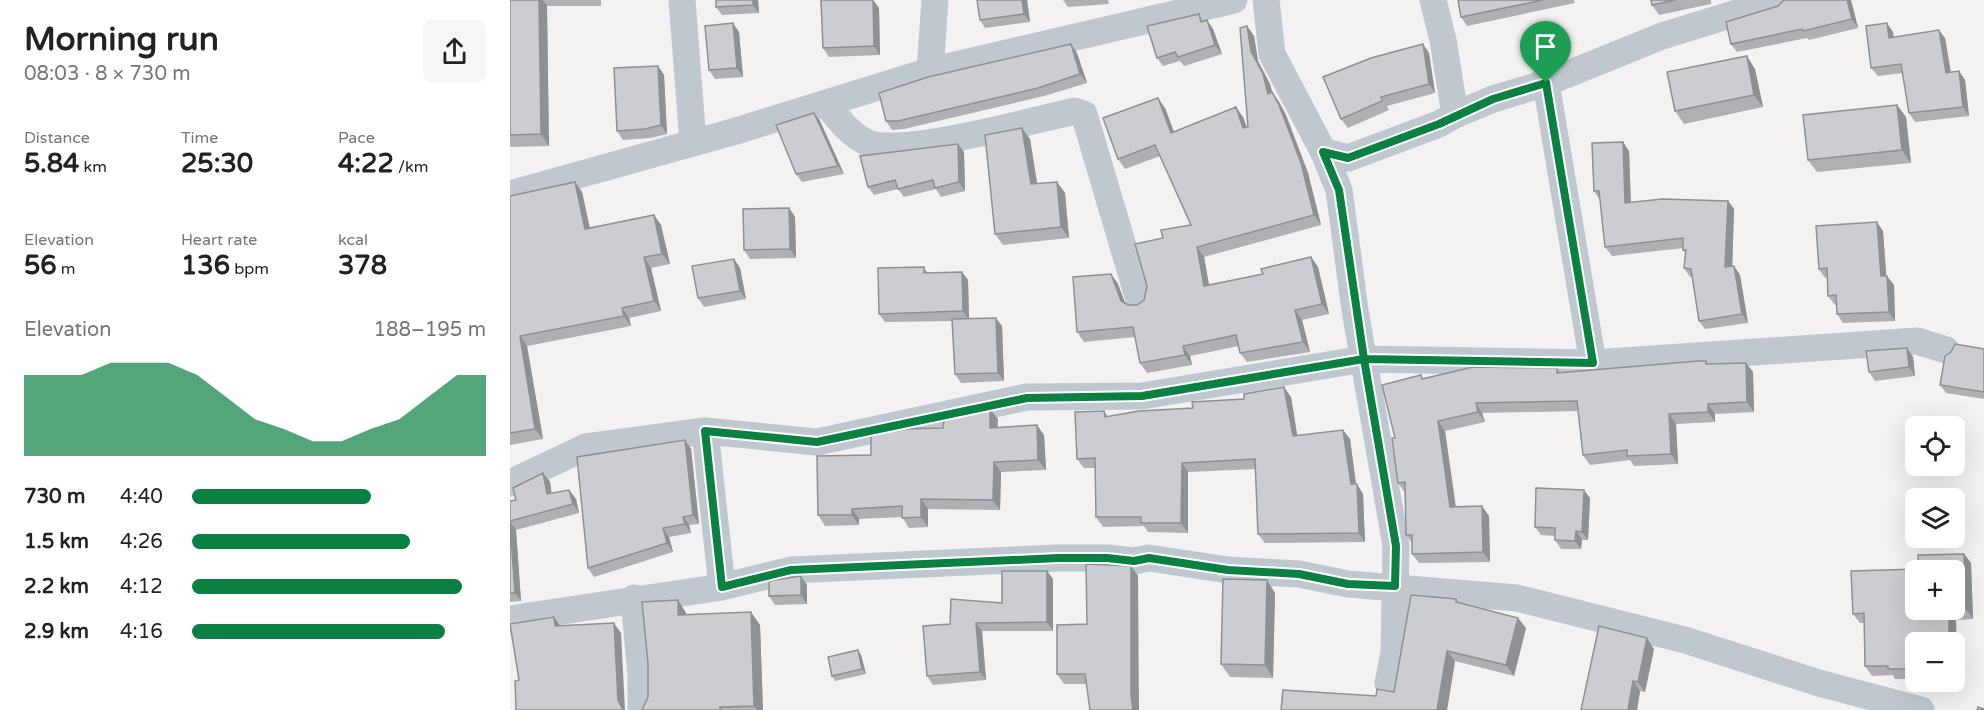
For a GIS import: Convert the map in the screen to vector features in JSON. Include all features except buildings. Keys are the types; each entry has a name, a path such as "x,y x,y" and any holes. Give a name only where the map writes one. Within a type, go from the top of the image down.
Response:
{"street":[{"path":"682,0 693,142"},
{"path":"930,71 935,0"},
{"path":"510,194 826,104 870,87 1234,0"},
{"path":"1266,0 1272,54 1323,152 1339,190 1364,359 1396,546 1394,653 1388,683"},
{"path":"1432,0 1443,40 1455,115"},
{"path":"1323,152 1348,158 1439,124 1493,99 1546,83 1662,36 1779,0"},
{"path":"1546,83 1593,363"},
{"path":"826,104 852,133 867,142 885,148 923,144 1075,111 1084,114 1138,300"},
{"path":"510,483 586,447 705,431 817,442 1027,398 1142,396 1364,359 1593,363 1917,341 1946,350"},
{"path":"705,431 722,587"},
{"path":"510,619 634,598 722,587 791,570 1058,558 1107,558 1134,561 1149,558 1228,570 1299,574 1348,584 1395,586 1517,598 1685,640 1819,683 1921,710"},
{"path":"634,598 641,676 641,710"}],"route":[{"path":"1546,83 1493,99 1439,124 1348,158 1323,152 1339,190 1364,359 1142,396 1027,398 817,442 705,431 722,587 791,570 1058,558 1107,558 1134,561 1149,558 1228,570 1299,574 1348,584 1395,586 1396,546 1364,359 1593,363 1546,83"}]}
